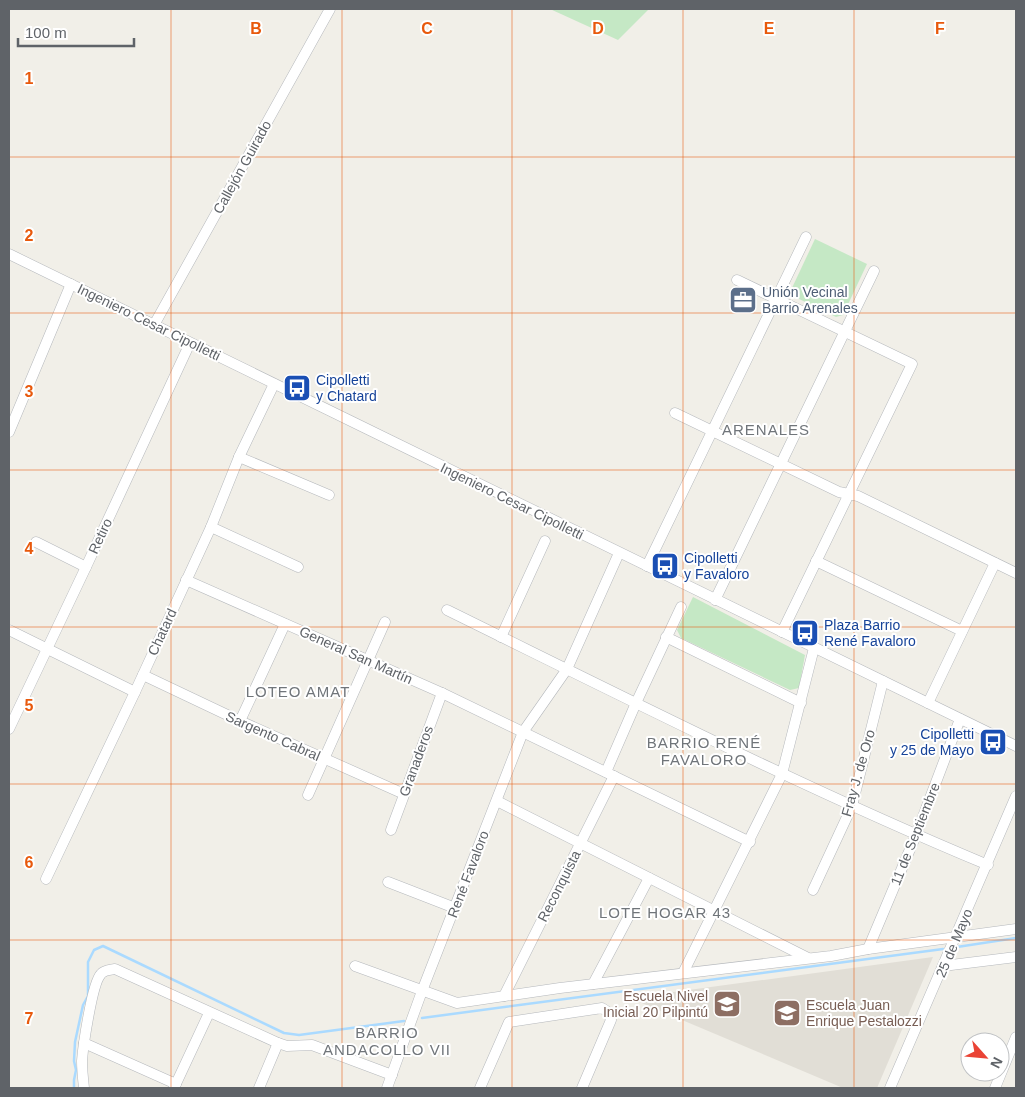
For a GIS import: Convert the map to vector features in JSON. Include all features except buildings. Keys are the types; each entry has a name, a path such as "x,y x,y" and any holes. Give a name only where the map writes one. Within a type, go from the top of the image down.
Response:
{"street":[{"name":"Callejón Guirado","path":"154,325 330,9"},
{"path":"647,566 806,237"},
{"name":"Ingeniero Cesar Cipolletti","path":"9,254 1016,746"},
{"path":"715,600 874,271"},
{"path":"737,280 912,364 782,632"},
{"path":"9,432 71,284"},
{"name":"Retiro","path":"9,729 190,342"},
{"name":"Chatard","path":"46,879 143,676 211,527 239,456 274,384"},
{"path":"674,413 839,492 858,496 1016,573"},
{"path":"239,456 329,495"},
{"path":"211,527 298,567"},
{"path":"501,637 545,541"},
{"path":"36,542 86,567"},
{"name":"René Favaloro","path":"387,1088 422,991 523,732 567,669 619,553"},
{"path":"816,561 962,631"},
{"path":"928,703 995,563"},
{"name":"General San Martín","path":"186,580 369,659 750,842"},
{"name":"Reconquista","path":"504,996 580,844 610,774 636,703 681,607"},
{"path":"447,610 782,774 916,835 988,865"},
{"path":"308,795 386,622"},
{"path":"240,721 285,624"},
{"path":"9,630 135,692"},
{"path":"666,637 801,703"},
{"path":"683,973 750,842 782,774 814,648"},
{"name":"Sargento Cabral","path":"143,676 404,794"},
{"name":"Fray J. de Oro","path":"813,890 852,806 883,681"},
{"name":"Granaderos","path":"391,830 442,693"},
{"name":"11 de Septiembre","path":"868,949 916,835 960,719"},
{"name":"25 de Mayo","path":"890,1088 988,865 1016,796"},
{"path":"497,801 808,958"},
{"path":"593,984 648,878"},
{"path":"388,882 455,908"},
{"path":"355,966 457,1003 1016,929"},
{"path":"943,966 1016,957"},
{"path":"84,1088 82,1062 84,1043 98,979 100,974 106,970 115,969 278,1044 287,1046 312,1045 392,1075"},
{"path":"480,1088 509,1022 602,1008 608,1012 612,1020 585,1087"},
{"path":"84,1043 175,1086 209,1013"},
{"path":"994,1088 1016,1037"},
{"path":"259,1088 278,1044"}],"shaded area":[{"name":"Escuela Juan Enrique Pestalozzi","path":"933,957 877,1088 843,1088 630,998"}],"green space":[{"path":"550,9 649,9 618,40"},
{"path":"815,239 867,264 843,315 836,317 793,296 791,290"},
{"path":"693,597 805,655 799,688 790,690 681,638 677,630"}],"waterway":[{"path":"957,947 1016,938"},
{"path":"74,1088 76,1070 74,1061 75,1042 83,1005 88,996 88,962 94,950 103,946 284,1033 299,1035 404,1021"},
{"path":"422,1018 943,949"}],"place":[{"name":"Unión Vecinal Barrio Arenales","path":"743,300"},
{"name":"Cipolletti y Chatard","path":"297,388"},
{"name":"Cipolletti y Favaloro","path":"665,566"},
{"name":"Plaza Barrio René Favaloro","path":"805,633"},
{"name":"Cipolletti y 25 de Mayo","path":"993,742"},
{"name":"Escuela Nivel Inicial 20 Pilpintú","path":"727,1004"},
{"name":"Escuela Juan Enrique Pestalozzi","path":"787,1013"}],"district":[{"name":"ARENALES","path":"766,430"},
{"name":"LOTEO AMAT","path":"298,692"},
{"name":"BARRIO RENÉ FAVALORO","path":"704,752"},
{"name":"LOTE HOGAR 43","path":"665,913"},
{"name":"BARRIO ANDACOLLO VII","path":"387,1042"}]}
